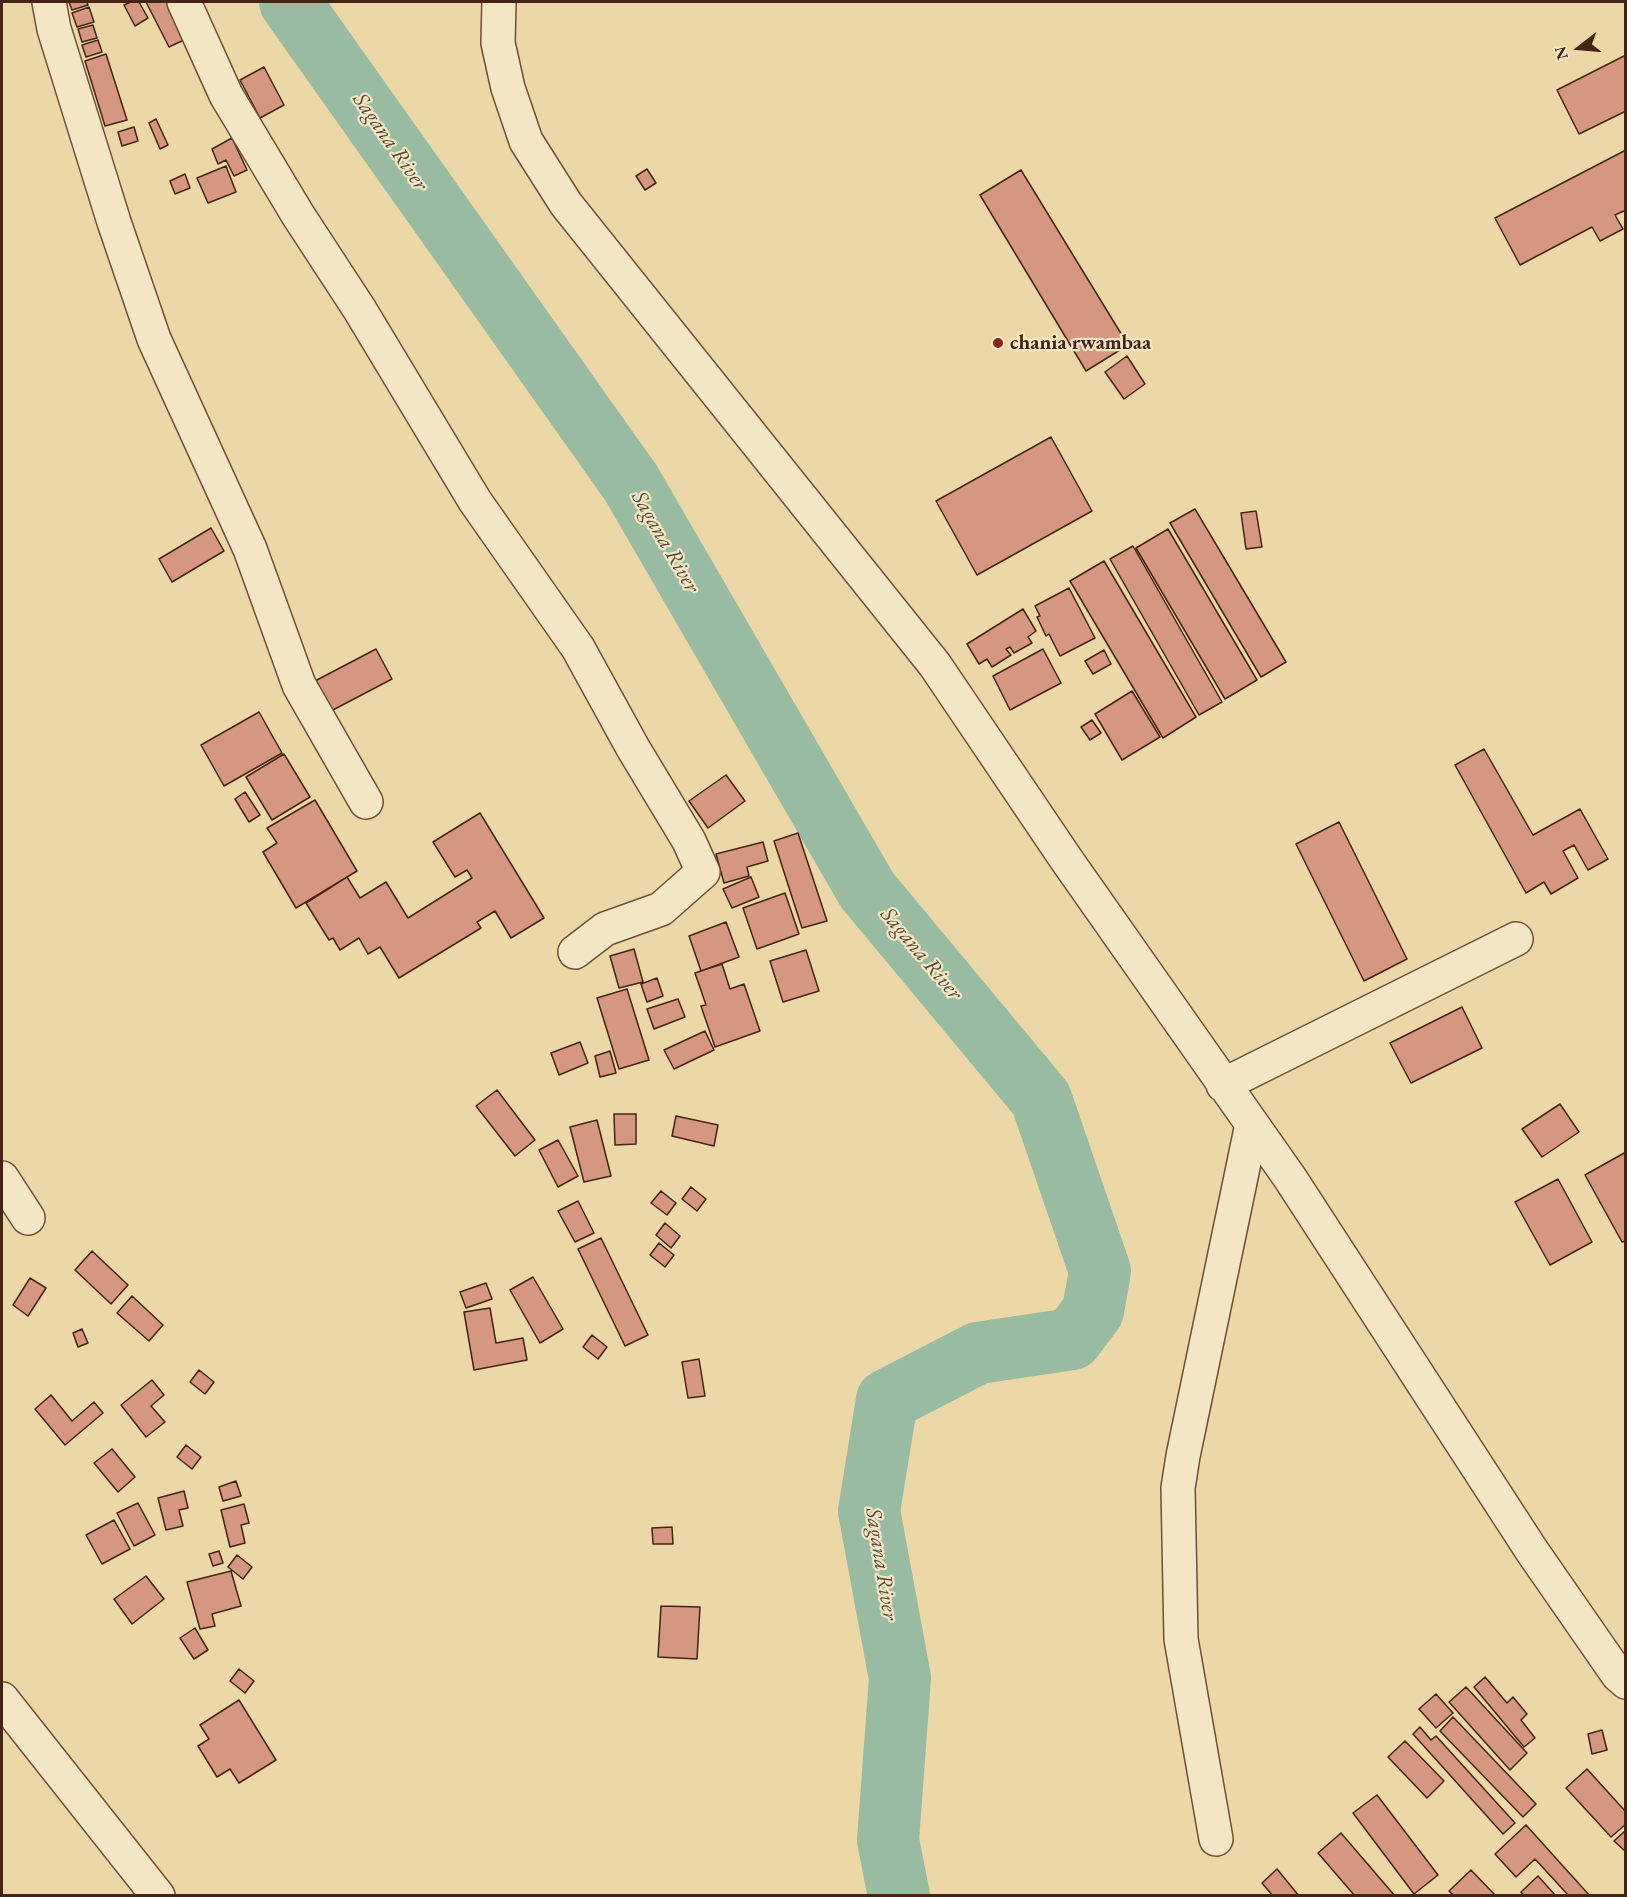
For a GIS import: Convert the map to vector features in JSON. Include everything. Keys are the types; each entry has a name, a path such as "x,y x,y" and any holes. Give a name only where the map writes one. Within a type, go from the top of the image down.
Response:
{"street":[{"path":"49,2 54,29 114,222 154,339 250,549 299,685 366,802"},
{"path":"184,2 226,95 298,215 360,310 475,501 578,648 633,748 689,841 703,872 661,909 605,929 575,952"},
{"path":"499,2 498,43 508,88 526,141 566,204 935,665 1066,859 1252,1124 1532,1551 1618,1675 1626,1682"},
{"path":"1223,1084 1516,939"},
{"path":"1216,1839 1181,1639 1178,1488 1252,1124"},
{"path":"2,1178 28,1218"},
{"path":"2,1699 158,1896"}],"building":[{"path":"69,2 87,2 88,5 72,10"},
{"path":"139,2 148,18 135,26 124,5"},
{"path":"146,2 170,2 188,38 169,47"},
{"path":"89,7 94,22 77,27 72,13"},
{"path":"93,25 97,38 82,42 78,29"},
{"path":"98,40 102,52 86,57 82,45"},
{"path":"106,54 127,120 105,126 85,61"},
{"path":"1626,55 1626,111 1579,134 1557,90"},
{"path":"264,67 284,105 260,118 240,80"},
{"path":"156,119 168,145 160,149 149,123"},
{"path":"134,127 138,141 122,146 118,132"},
{"path":"232,138 247,170 234,176 226,160 218,164 212,149"},
{"path":"1626,150 1626,210 1615,215 1623,229 1600,241 1592,227 1520,265 1495,218"},
{"path":"226,166 236,192 208,203 197,178"},
{"path":"647,169 656,183 645,190 636,176"},
{"path":"1021,170 1128,345 1086,371 980,195"},
{"path":"185,174 190,188 175,194 170,181"},
{"path":"1127,356 1145,384 1124,399 1105,372"},
{"path":"1051,437 1092,511 977,575 936,501"},
{"path":"1195,509 1286,662 1261,677 1170,523"},
{"path":"1256,511 1262,547 1246,549 1241,513"},
{"path":"211,528 224,551 172,582 159,559"},
{"path":"1168,529 1257,680 1225,699 1136,548"},
{"path":"1133,546 1222,702 1199,715 1110,559"},
{"path":"1104,561 1196,717 1163,738 1070,581"},
{"path":"1069,588 1095,638 1060,656 1049,634 1046,636 1037,617 1040,616 1035,606"},
{"path":"1023,609 1036,631 1028,637 1032,643 1014,653 1010,647 1006,649 1011,655 992,667 987,659 979,664 967,644"},
{"path":"376,649 392,679 331,711 315,681"},
{"path":"1043,649 1061,683 1010,710 993,676"},
{"path":"1104,650 1111,664 1093,674 1085,661"},
{"path":"1132,691 1160,737 1122,760 1095,714"},
{"path":"259,712 282,753 224,786 201,745"},
{"path":"1092,720 1101,733 1090,740 1081,727"},
{"path":"1484,749 1533,835 1580,809 1608,859 1588,870 1574,845 1563,851 1578,878 1551,894 1544,882 1526,893 1455,765"},
{"path":"284,754 310,797 272,820 246,777"},
{"path":"726,775 745,801 708,828 689,801"},
{"path":"245,792 260,815 249,822 235,799"},
{"path":"315,800 357,871 296,908 263,852 277,843 267,828"},
{"path":"480,813 544,918 511,938 495,911 477,922 481,928 399,978 380,947 368,954 359,938 340,950 333,938 329,940 306,903 347,877 360,898 386,882 408,918 472,878 467,870 455,877 433,842"},
{"path":"1339,822 1407,959 1364,981 1296,844"},
{"path":"798,833 827,921 802,928 774,841"},
{"path":"763,842 768,861 747,867 749,876 724,883 716,854"},
{"path":"751,877 759,897 732,908 723,889"},
{"path":"785,893 799,934 757,949 743,908"},
{"path":"726,922 739,957 701,971 689,936"},
{"path":"634,949 643,982 619,988 610,956"},
{"path":"806,950 819,991 783,1002 770,961"},
{"path":"722,964 730,989 744,984 760,1031 715,1047 701,1006 706,1005 695,973"},
{"path":"657,978 663,996 647,1002 641,984"},
{"path":"627,989 649,1060 619,1069 597,998"},
{"path":"678,999 685,1017 654,1029 647,1009"},
{"path":"1462,1007 1482,1048 1411,1083 1390,1043"},
{"path":"705,1031 714,1050 674,1069 664,1050"},
{"path":"580,1042 588,1063 559,1075 551,1053"},
{"path":"610,1051 616,1073 600,1077 595,1056"},
{"path":"497,1090 535,1140 515,1156 476,1106"},
{"path":"1560,1104 1579,1132 1542,1157 1522,1129"},
{"path":"614,1114 636,1114 636,1144 615,1145"},
{"path":"676,1116 718,1125 714,1146 672,1136"},
{"path":"597,1120 611,1176 584,1182 570,1127"},
{"path":"558,1140 578,1176 558,1187 539,1150"},
{"path":"1626,1152 1626,1241 1622,1242 1585,1175"},
{"path":"1558,1179 1592,1242 1550,1265 1515,1202"},
{"path":"691,1187 706,1199 697,1211 682,1199"},
{"path":"661,1191 676,1203 667,1215 651,1203"},
{"path":"578,1201 594,1233 575,1242 558,1211"},
{"path":"665,1223 680,1236 671,1248 656,1235"},
{"path":"601,1238 648,1335 625,1346 578,1249"},
{"path":"659,1243 674,1255 665,1267 650,1255"},
{"path":"92,1251 128,1285 111,1304 75,1270"},
{"path":"533,1277 563,1329 540,1343 510,1290"},
{"path":"30,1278 46,1288 28,1316 13,1305"},
{"path":"486,1283 492,1299 466,1308 460,1292"},
{"path":"132,1296 163,1325 149,1341 117,1313"},
{"path":"490,1308 496,1343 523,1338 527,1360 474,1370 464,1312"},
{"path":"82,1329 88,1343 78,1347 73,1333"},
{"path":"592,1335 607,1347 598,1359 583,1347"},
{"path":"699,1359 705,1396 688,1398 682,1362"},
{"path":"199,1370 214,1382 205,1394 190,1382"},
{"path":"152,1380 164,1395 151,1406 165,1422 146,1437 121,1405"},
{"path":"51,1395 72,1421 94,1402 103,1413 65,1445 35,1409"},
{"path":"186,1445 201,1457 192,1469 177,1457"},
{"path":"112,1449 135,1477 118,1492 94,1463"},
{"path":"236,1481 241,1496 223,1501 219,1487"},
{"path":"184,1491 188,1508 179,1510 183,1526 166,1530 158,1498"},
{"path":"138,1503 155,1535 134,1546 117,1513"},
{"path":"244,1504 249,1523 241,1525 245,1543 230,1547 221,1510"},
{"path":"114,1520 130,1549 102,1564 86,1535"},
{"path":"672,1527 673,1544 653,1544 652,1528"},
{"path":"219,1551 223,1563 213,1566 209,1554"},
{"path":"237,1555 252,1567 243,1579 228,1567"},
{"path":"231,1571 241,1606 212,1614 215,1626 200,1629 187,1582"},
{"path":"146,1576 164,1599 132,1624 114,1599"},
{"path":"661,1606 700,1607 697,1659 658,1657"},
{"path":"195,1628 208,1650 194,1659 180,1638"},
{"path":"239,1669 254,1681 245,1693 230,1681"},
{"path":"1485,1677 1507,1703 1513,1697 1527,1714 1521,1720 1535,1738 1524,1747 1474,1687"},
{"path":"1466,1687 1527,1753 1510,1770 1449,1702"},
{"path":"1436,1694 1453,1713 1436,1728 1419,1709"},
{"path":"239,1700 276,1760 239,1783 230,1769 217,1777 198,1746 209,1739 200,1725"},
{"path":"1453,1717 1536,1804 1523,1817 1440,1731"},
{"path":"1420,1727 1431,1740 1436,1736 1515,1823 1503,1834 1413,1734"},
{"path":"1602,1730 1607,1750 1592,1754 1588,1734"},
{"path":"1405,1741 1444,1781 1427,1798 1388,1757"},
{"path":"1587,1769 1626,1812 1626,1824 1611,1837 1566,1788"},
{"path":"1377,1795 1438,1875 1414,1894 1353,1813"},
{"path":"1526,1825 1590,1896 1569,1896 1535,1859 1516,1877 1495,1854"},
{"path":"1626,1830 1626,1852 1614,1841"},
{"path":"1341,1833 1395,1896 1355,1896 1318,1853"},
{"path":"1277,1869 1299,1896 1273,1896 1262,1883"},
{"path":"1471,1870 1496,1896 1454,1896 1449,1891"},
{"path":"1538,1876 1556,1896 1524,1896 1521,1892"}],"waterway":[{"name":"Sagana River","path":"290,2 631,483 867,890 1041,1099 1100,1271 1093,1311 1072,1339 978,1353 887,1400 869,1511 900,1678 888,1840 899,1896"}],"place":[{"name":"chania rwambaa","path":"998,343"}]}
